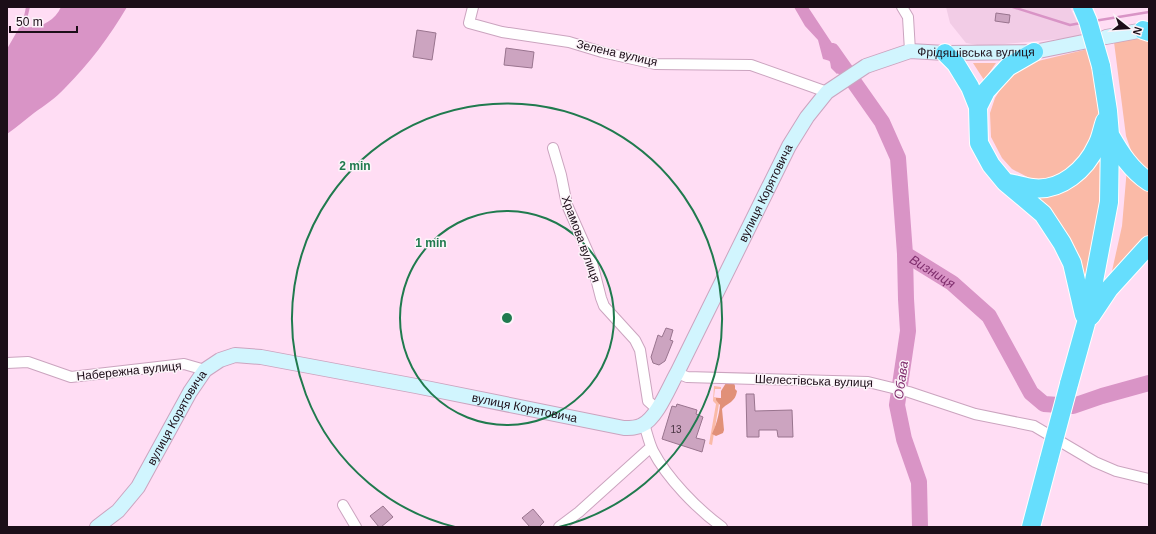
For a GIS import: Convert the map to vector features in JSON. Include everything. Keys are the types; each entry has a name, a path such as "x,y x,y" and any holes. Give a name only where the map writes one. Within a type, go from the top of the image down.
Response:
{"highway":[{"path":"1031,527 1086,323 1109,202 1110,135 1108,111 1101,66 1088,21 1082,7"},
{"path":"978,107 986,91 1008,67 1034,52"},
{"path":"945,53 956,64 970,87 978,107 979,143 991,165 1005,182 1043,214 1062,243 1072,262 1086,323"},
{"path":"1005,182 1033,188 1047,188 1060,184 1074,176 1086,162 1097,145 1108,111"},
{"path":"1110,135 1130,166 1149,182"},
{"path":"1086,323 1109,289 1149,245"}],"main road":[{"path":"1106,37 1147,30"},
{"name":"Фрідяшівська вулиця","path":"841,82 866,66 910,51 945,53 1034,52 1088,41"},
{"name":"вулиця Корятовича","path":"97,527 118,511 138,487 190,392 205,370 220,360 235,355 261,357 416,386 624,428 633,428 644,424 657,409 677,373 789,146 807,117 827,92 841,82"}],"street":[{"name":"Зелена вулиця","path":"473,7 468,23 502,32 569,42 602,52 655,64 751,65 827,92"},
{"path":"902,7 908,17 910,51"},
{"name":"Храмова вулиця","path":"553,148 568,206 591,259 604,306 635,340 640,350 648,401 657,409"},
{"name":"Набережна вулиця","path":"7,363 28,362 71,377 184,364 205,370"},
{"name":"Шелестівська вулиця","path":"677,373 687,377 868,382 893,387 974,414 1034,426 1094,462 1116,471 1149,479"},
{"path":"644,424 652,447 673,481 722,527"},
{"path":"559,527 579,512 652,447"},
{"path":"343,505 356,527"}],"shaded area":[{"path":"26,7 30,7 25,27 36,27 46,23 55,16 61,7 127,7 114,29 99,49 62,92 7,134 7,49 23,21"},
{"path":"794,7 808,7 847,66 837,74 831,68 830,61 823,59 818,40 805,26"},
{"path":"946,7 1070,7 1082,33 1080,37 983,46 966,43 950,23"},
{"path":"1142,37 1149,38 1149,171 1133,156 1126,136 1114,42"},
{"path":"1088,49 1104,110 1094,142 1058,180 1035,181 1012,169 1002,158 991,137 990,113 995,98 1013,73 1034,62"},
{"path":"973,63 996,63 984,80"},
{"path":"1102,151 1104,203 1087,286 1033,194"},
{"path":"1127,168 1149,184 1149,239 1110,280 1122,226"},
{"path":"726,383 734,383 737,391 735,398 722,409 724,430 723,433 716,436 712,434 715,428 720,405 716,398 721,398 721,391"},
{"path":"714,386 721,387 721,389 715,389 714,397 720,398 712,445 709,444 716,404 713,401"}],"building":[{"path":"996,13 1010,15 1009,23 995,21"},
{"path":"417,30 436,33 432,60 413,57"},
{"path":"506,48 534,52 532,68 504,65"},
{"path":"666,328 673,330 670,340 673,341 665,361 659,365 653,363 651,357 658,335 662,337"},
{"path":"746,394 754,394 755,411 792,410 793,437 778,437 777,430 759,430 759,437 747,437"},
{"path":"677,404 697,410 696,414 703,417 696,438 705,440 702,452 662,439 672,406 676,407"},
{"path":"383,506 393,517 379,527 370,516"},
{"path":"533,509 544,522 539,527 530,527 522,518"}],"waterway":[{"path":"1013,7 1070,25 1081,23"},
{"path":"1094,21 1149,12"},
{"name":"Визниця","path":"832,51 882,122 898,158 905,254 952,283 989,316 1031,393 1044,404 1073,406 1149,383"},
{"name":"Обава","path":"905,254 908,331 897,405 904,439 919,482 920,527"}]}
